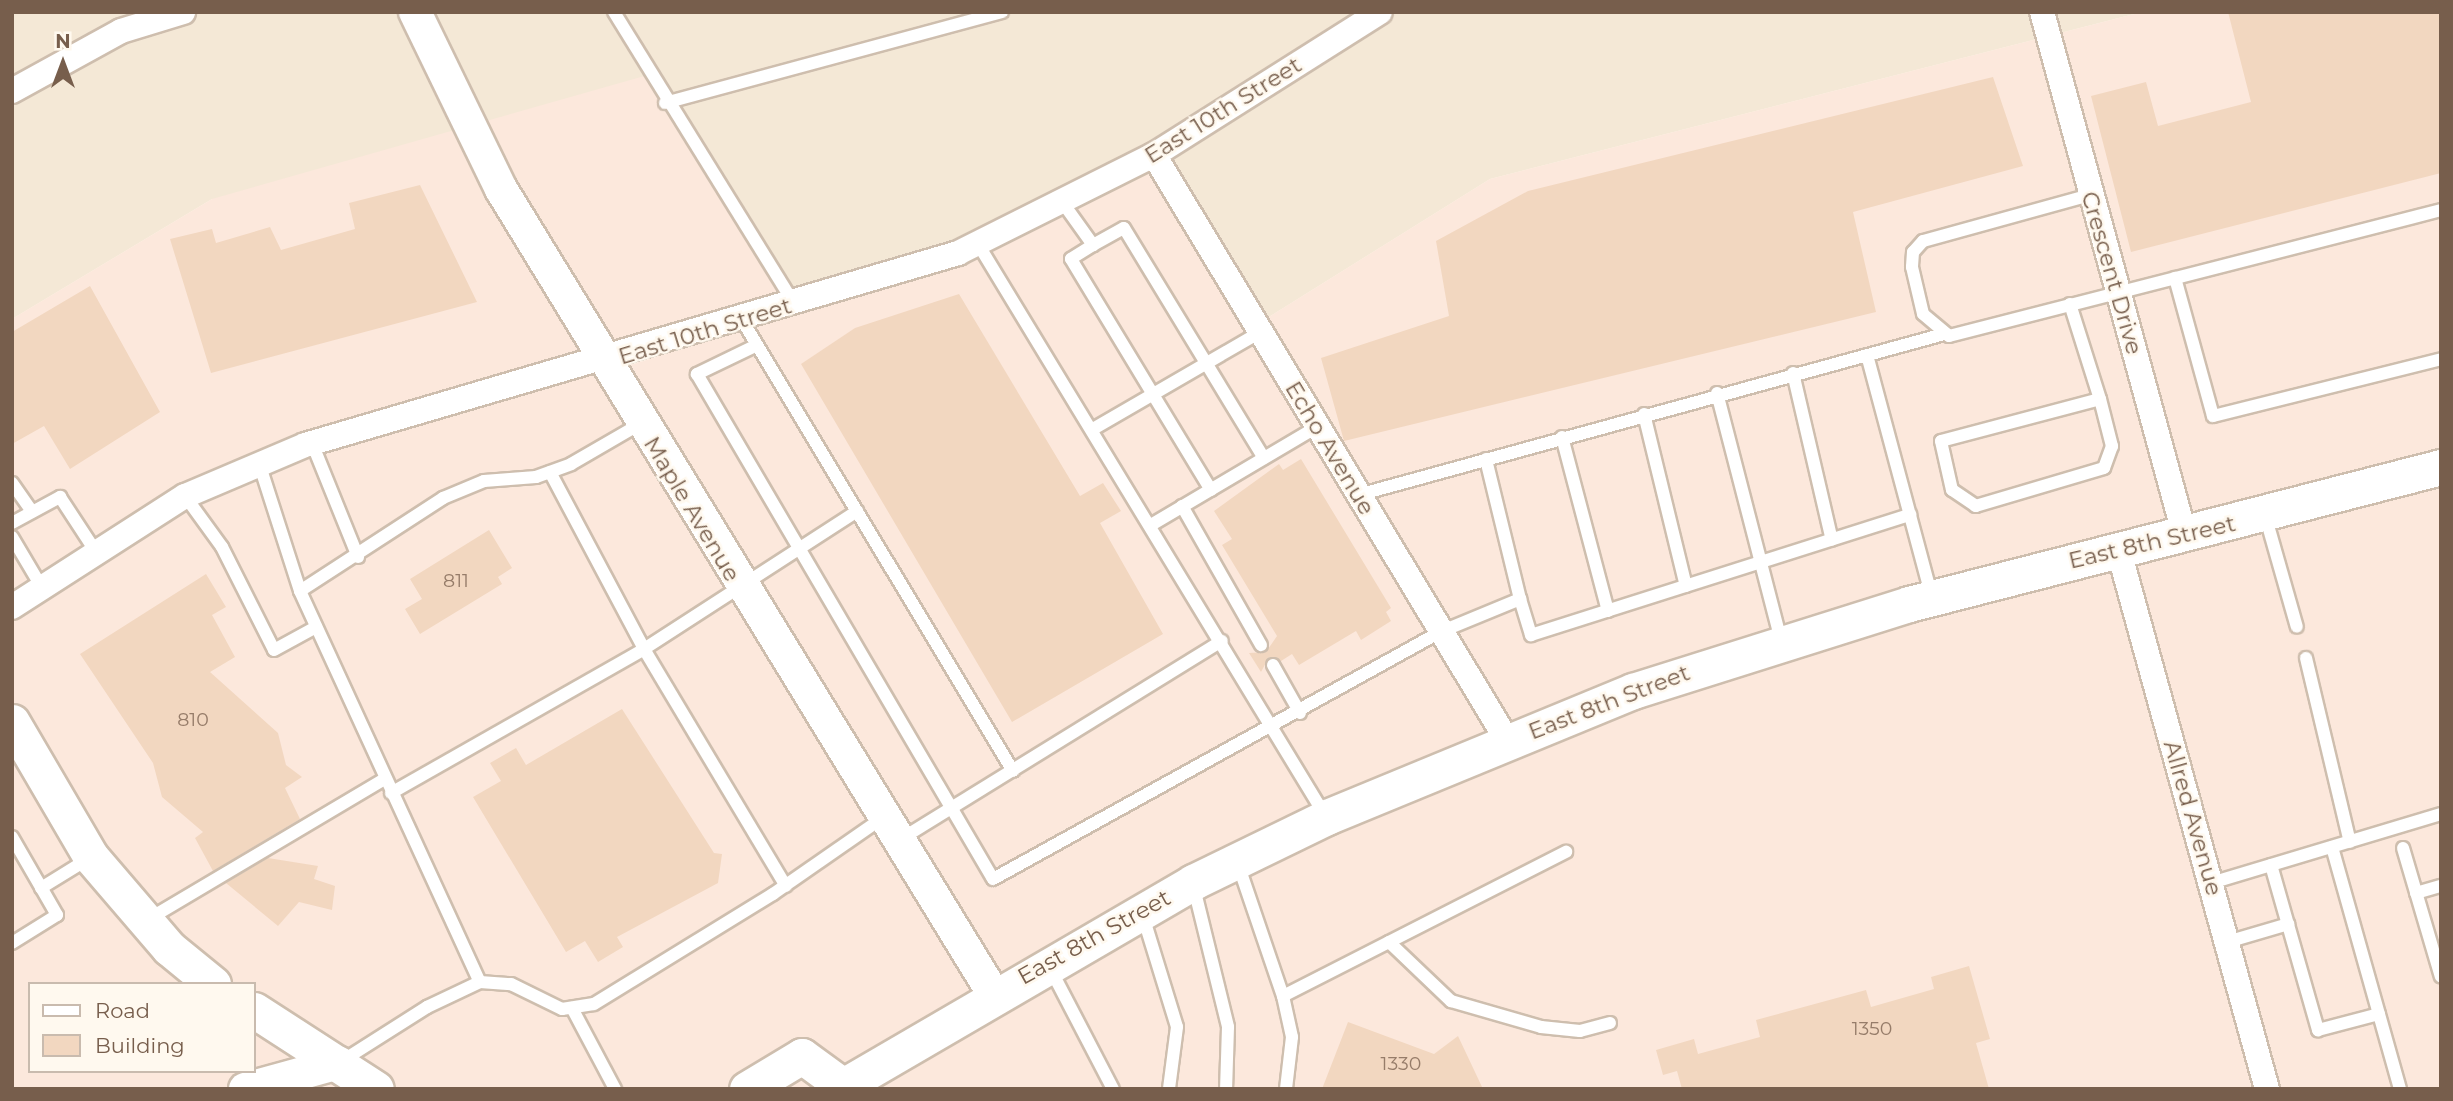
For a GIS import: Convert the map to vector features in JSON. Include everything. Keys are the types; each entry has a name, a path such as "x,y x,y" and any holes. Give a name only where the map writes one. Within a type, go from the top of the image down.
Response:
{"main road":[{"name":"East 8th Street","path":"840,1087 1047,961 1193,882 1327,817 1507,740 1781,641 2118,548 2264,515 2441,467"},
{"path":"17,743 91,857 144,922 212,982"},
{"path":"256,1011 376,1089"},
{"path":"747,1089 802,1056 840,1087"}],"street":[{"path":"12,91 121,31 183,12"},
{"name":"Maple Avenue","path":"415,12 501,189 640,424 888,831 993,993"},
{"name":"East 10th Street","path":"12,607 94,550 185,496 312,443 603,362 978,244 1154,155 1380,12"},
{"name":"Crescent Drive","path":"2042,12 2090,195 2185,533"},
{"name":"Echo Avenue","path":"1154,155 1507,740"},
{"name":"Allred Avenue","path":"2118,548 2267,1089"},
{"path":"246,1089 339,1063"}],"lane":[{"path":"614,12 666,103 794,304"},
{"path":"666,103 1002,12"},
{"path":"1944,334 1923,314 1912,267 1913,252 1923,241 2090,195"},
{"path":"1063,203 1093,245"},
{"path":"1358,495 1793,373 2441,210"},
{"path":"1211,489 1156,392 1071,259 1093,245 1124,228 1264,458"},
{"path":"978,244 1327,817"},
{"path":"2175,278 2213,416 2441,359"},
{"path":"2070,304 2100,399 2112,446 2105,468 1976,506 1952,491 1941,441 2100,399"},
{"path":"742,320 1013,771"},
{"path":"1093,429 1260,332"},
{"path":"757,345 697,374 993,879 1274,728 1440,632 1520,599"},
{"path":"1867,355 1932,598"},
{"path":"1793,373 1832,540"},
{"path":"1717,393 1781,641"},
{"path":"1644,414 1686,586"},
{"path":"300,591 358,557 398,522 443,498 484,481 550,472 640,424"},
{"path":"1151,525 1317,427"},
{"path":"1562,437 1608,611"},
{"path":"312,443 358,557"},
{"path":"1486,459 1531,635 1910,515"},
{"path":"259,463 300,591 384,779 480,982"},
{"path":"550,472 644,649 786,886"},
{"path":"13,485 32,512"},
{"path":"185,496 222,547 274,650 316,627"},
{"path":"12,523 60,497 94,550"},
{"path":"1182,506 1261,645"},
{"path":"391,793 644,649 857,511"},
{"path":"2264,515 2297,627"},
{"path":"12,537 41,586"},
{"path":"339,1063 427,1007 480,982 510,984 562,1009 594,1004 786,886 888,831 950,807 1013,771 1222,641"},
{"path":"2306,658 2350,842"},
{"path":"1273,665 1300,713"},
{"path":"144,922 384,779"},
{"path":"2211,883 2441,814"},
{"path":"12,837 57,915 12,943"},
{"path":"2332,847 2400,1089"},
{"path":"2403,848 2416,893 2436,942 2441,977"},
{"path":"1283,996 1566,852"},
{"path":"41,888 91,857"},
{"path":"1237,860 1283,996 1292,1037 1286,1089"},
{"path":"2271,865 2318,1030 2379,1014"},
{"path":"1193,882 1228,1027 1226,1089"},
{"path":"2416,893 2441,886"},
{"path":"1140,910 1177,1027 1169,1089"},
{"path":"2227,942 2288,924"},
{"path":"1389,942 1451,1001 1541,1027 1580,1031 1610,1023"},
{"path":"1047,961 1113,1089"},
{"path":"572,1008 615,1089"}],"shaded area":[{"path":"12,12 2142,12 1490,179 1256,325 1069,200 790,306 212,199 12,319"},
{"path":"2142,12 2441,12 2441,1089 12,1089 12,319 212,199 648,75 790,306 874,282 1154,155 1256,325 1490,179"}],"building":[{"path":"2228,12 2441,12 2441,173 2131,252 2091,96 2146,82 2158,126 2251,102"},
{"path":"1993,77 2023,166 1853,212 1876,312 1344,441 1321,358 1449,316 1436,241 1528,191"},
{"path":"420,185 477,302 211,373 170,239 212,229 216,243 270,227 281,250 355,229 349,203"},
{"path":"90,286 160,412 70,469 44,426 12,444 12,332"},
{"path":"959,294 1080,496 1103,483 1121,511 1100,523 1163,634 1012,722 801,364 855,328"},
{"path":"1301,459 1391,608 1386,612 1391,621 1361,640 1356,631 1299,665 1292,654 1281,661 1269,657 1261,672 1249,653 1266,652 1277,636 1222,545 1232,539 1214,511 1279,464 1283,470"},
{"path":"489,530 512,568 498,577 502,584 420,634 405,609 422,599 410,579"},
{"path":"206,574 226,607 212,615 235,657 210,672 278,733 286,765 302,777 285,788 300,819 213,871 195,838 203,832 162,797 153,763 80,654"},
{"path":"622,709 714,853 722,854 718,883 617,937 623,947 598,962 585,941 566,952 473,797 501,781 490,763 516,748 526,765"},
{"path":"268,858 318,866 314,879 335,886 332,910 299,902 278,926 226,883"},
{"path":"1969,966 1990,1039 1976,1043 1989,1089 1682,1089 1677,1071 1663,1075 1656,1050 1694,1039 1698,1054 1760,1037 1756,1020 1866,990 1871,1007 1934,989 1931,977"},
{"path":"1348,1022 1434,1054 1458,1036 1483,1089 1322,1089"}]}
